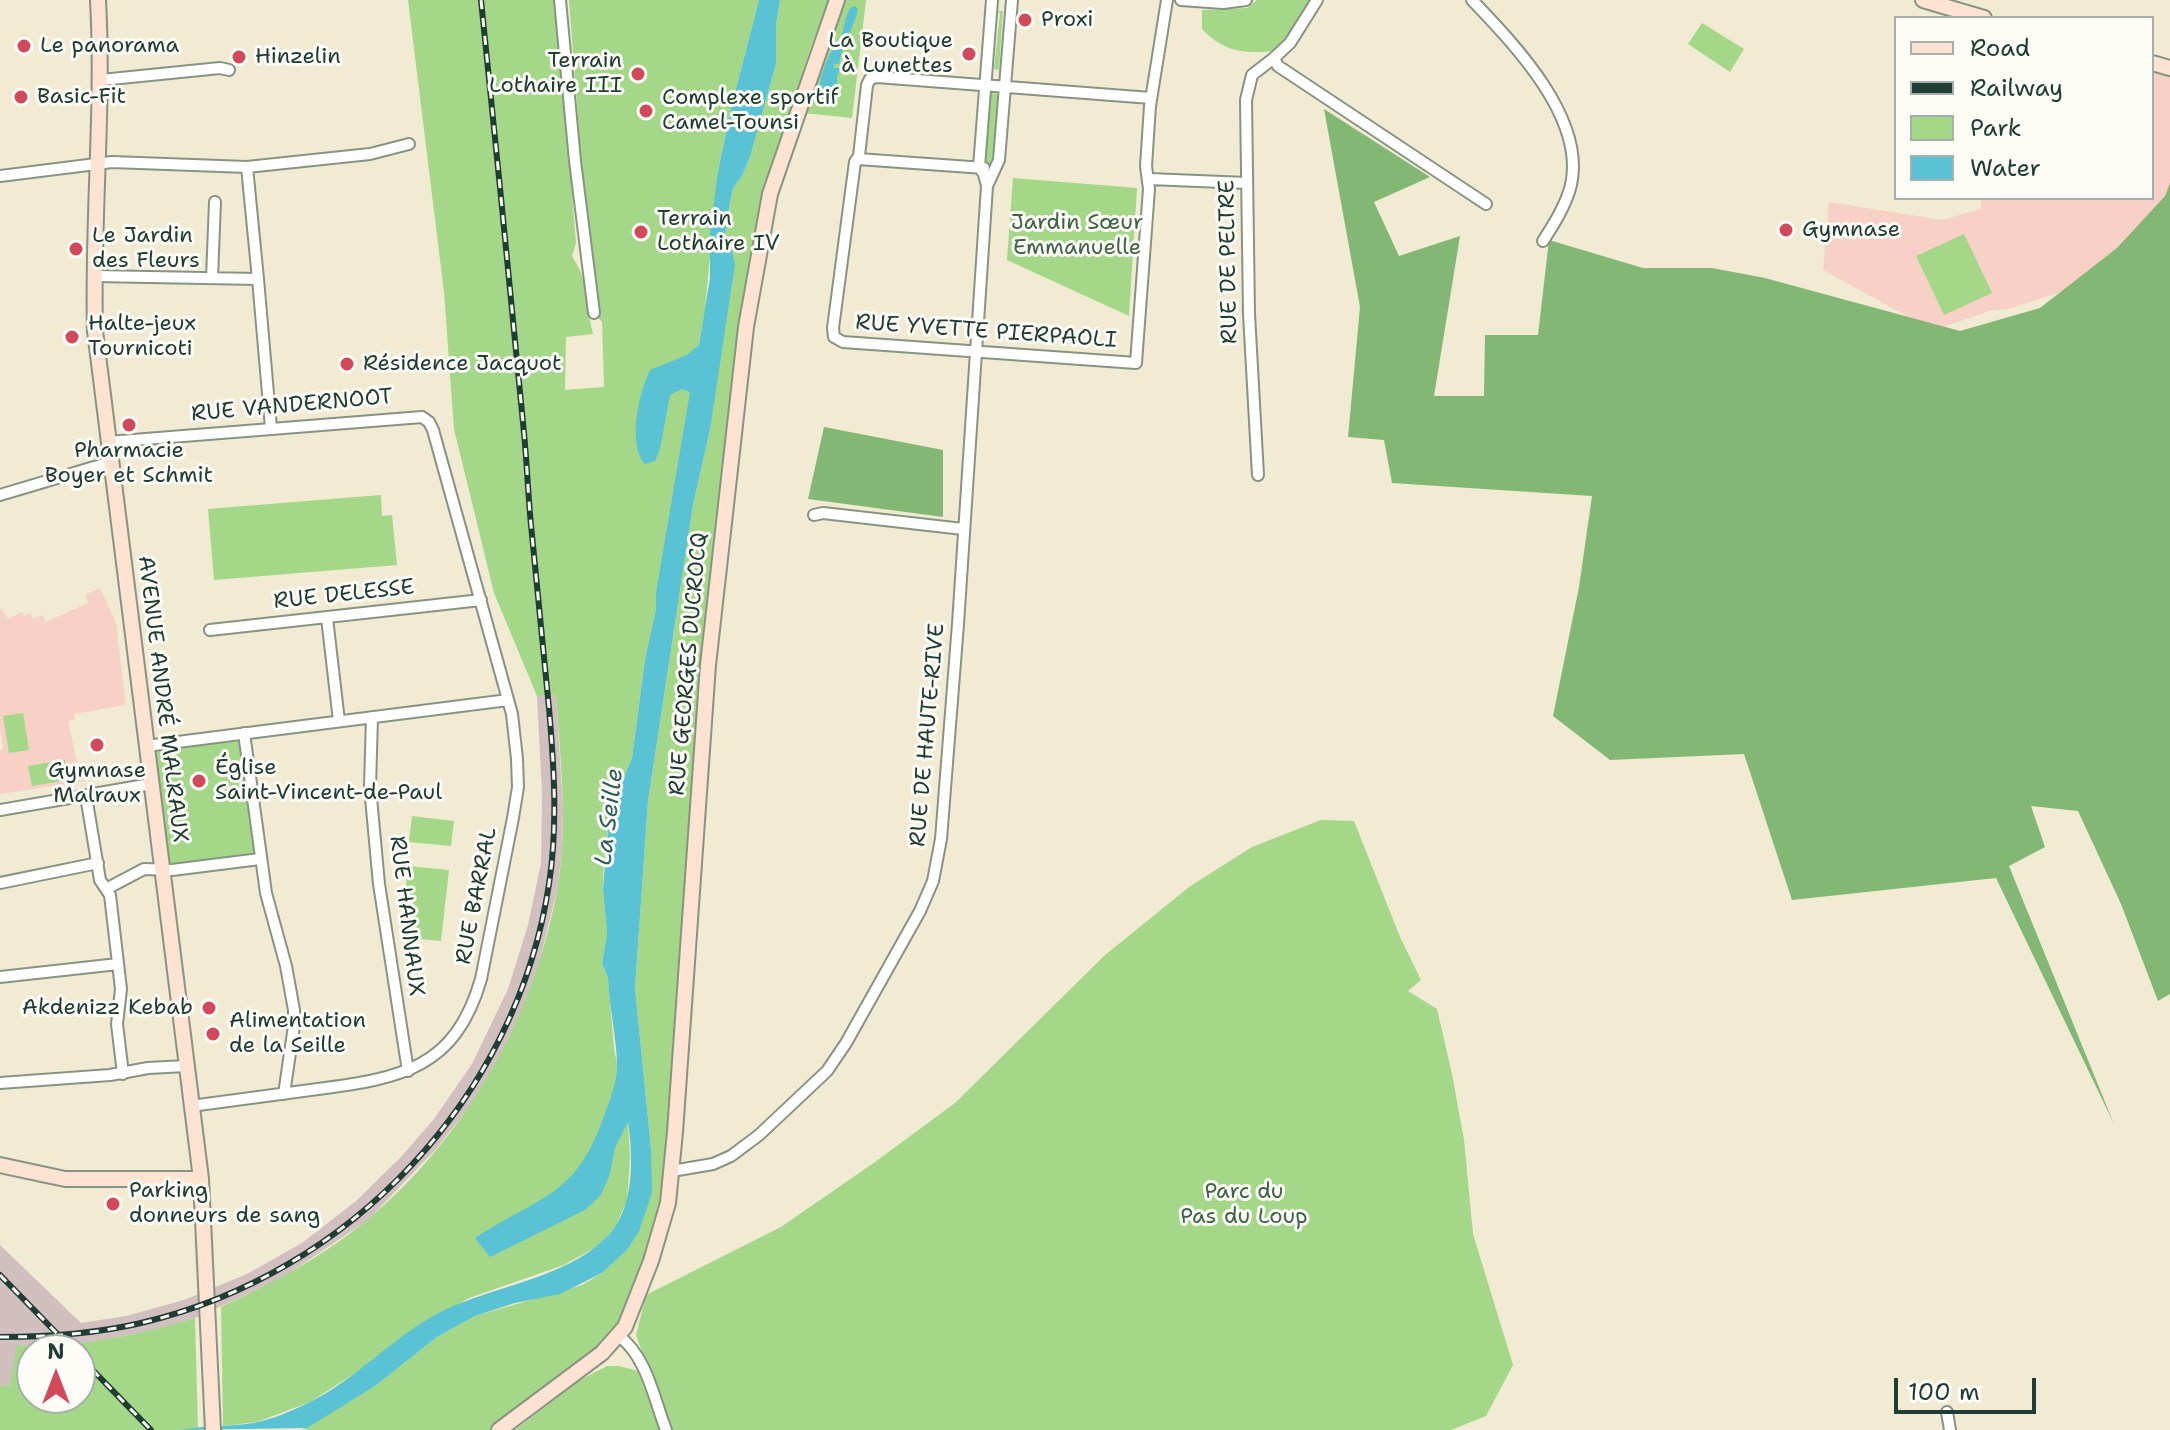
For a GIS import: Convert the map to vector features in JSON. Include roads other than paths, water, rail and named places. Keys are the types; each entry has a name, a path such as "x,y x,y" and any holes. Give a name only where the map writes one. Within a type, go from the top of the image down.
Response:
{"street":[{"name":"AVENUE ANDRÉ MALRAUX","path":"98,0 101,80 96,344 201,1179 213,1430"},
{"path":"560,0 575,161 594,313"},
{"name":"RUE GEORGES DUCROCQ","path":"619,1336 630,1318 651,1261 668,1203 706,689 748,314 770,194 837,0"},
{"name":"RUE DE HAUTE-RIVE","path":"672,1171 713,1164 731,1156 759,1135 827,1071 846,1043 927,895 941,839 987,186 979,167 992,0"},
{"name":"RUE DE HAUTE-RIVE","path":"987,186 999,160 1012,0"},
{"path":"1167,0 1151,98 1146,166 1149,179 1247,183"},
{"path":"1181,0 1223,3 1246,0"},
{"name":"RUE DE PELTRE","path":"1258,475 1249,314 1248,83 1252,75 1290,43 1317,0"},
{"path":"1472,0 1510,38 1528,63 1561,117 1569,141 1573,170 1571,186 1543,241"},
{"path":"1923,0 1977,16"},
{"path":"1274,58 1278,66 1486,204"},
{"path":"101,80 220,68 229,70"},
{"path":"996,169 858,159 870,79 877,77 1151,98"},
{"path":"0,176 100,163 247,167 370,154 409,144"},
{"name":"RUE YVETTE PIERPAOLI","path":"858,159 855,162 834,337 843,342 1136,363 1149,179"},
{"path":"247,167 271,428"},
{"path":"212,278 215,202"},
{"path":"95,276 258,279"},
{"name":"RUE VANDERNOOT","path":"108,442 414,416 429,422 508,700"},
{"path":"0,495 111,462"},
{"path":"814,515 823,513 963,529"},
{"name":"RUE DELESSE","path":"210,630 481,600"},
{"path":"327,618 339,721"},
{"path":"146,746 508,700"},
{"name":"RUE BARRAL","path":"191,1106 369,1082 408,1071 428,1060 456,1034 474,1002 481,979 518,787 508,700"},
{"name":"RUE HANNAUX","path":"372,717 370,787 379,884 408,1071"},
{"path":"244,733 260,859 294,1010 284,1094"},
{"path":"0,810 151,784"},
{"path":"86,796 100,880 110,895 122,999 117,1024 123,1074"},
{"path":"106,889 144,869 172,870 260,859"},
{"path":"0,883 98,863"},
{"path":"0,977 118,964"},
{"path":"0,1083 186,1066"},
{"path":"0,1165 65,1179 201,1179"},
{"path":"499,1430 602,1353 619,1336 630,1344 639,1358 666,1430"},
{"path":"1947,1412 1950,1430"}],"water":[{"path":"759,0 780,0 776,25 776,64 750,157 733,188 727,218 725,237 735,264 710,430 693,505 648,801 635,988 651,1148 652,1193 639,1231 627,1250 602,1273 560,1294 515,1303 475,1316 437,1337 375,1386 307,1428 181,1430 253,1423 304,1405 327,1393 403,1335 435,1315 578,1259 598,1245 621,1217 629,1191 631,1149 628,1122 615,1148 609,1177 600,1196 585,1210 490,1257 475,1238 553,1192 568,1179 593,1143 615,1083 615,1041 608,977 602,964 607,933 603,889 608,828 620,806 619,789 632,758 645,659 656,609 656,592 690,392 682,389 670,395 660,449 655,461 645,464 637,444 637,418 650,370 687,355 699,345 710,278 710,232 718,171"},
{"path":"855,6 858,9 839,64 834,64 834,68 840,68 838,93 831,102 820,104 818,92 824,69 831,52 839,43 848,11"}],"railway":[{"path":"0,1337 106,1330 141,1323 218,1299 289,1264 354,1219 412,1165 461,1104 501,1036 531,962 552,862 554,774 481,0"},
{"path":"0,1275 57,1334"},
{"path":"96,1373 151,1430"}],"place":[{"name":"Proxi","path":"1025,20"},
{"name":"Le panorama","path":"24,46"},
{"name":"La Boutique à Lunettes","path":"969,54"},
{"name":"Hinzelin","path":"239,57"},
{"name":"Terrain Lothaire III","path":"638,74"},
{"name":"Basic-Fit","path":"21,97"},
{"name":"Complexe sportif Camel-Tounsi","path":"646,111"},
{"name":"Gymnase","path":"1786,230"},
{"name":"Terrain Lothaire IV","path":"641,232"},
{"name":"Le Jardin des Fleurs","path":"76,249"},
{"name":"Halte-jeux Tournicoti","path":"72,337"},
{"name":"Résidence Jacquot","path":"347,364"},
{"name":"Pharmacie Boyer et Schmit","path":"129,425"},
{"name":"Gymnase Malraux","path":"97,745"},
{"name":"Église Saint-Vincent-de-Paul","path":"199,781"},
{"name":"Akdenizz Kebab","path":"209,1008"},
{"name":"Alimentation de la Seille","path":"213,1034"},
{"name":"Parking donneurs de sang","path":"113,1204"}],"park label":[{"name":"Jardin Sœur Emmanuelle","path":"1077,236"},
{"name":"Parc du Pas du Loup","path":"1244,1204"}],"water label":[{"name":"La Seille","path":"610,817"}]}
